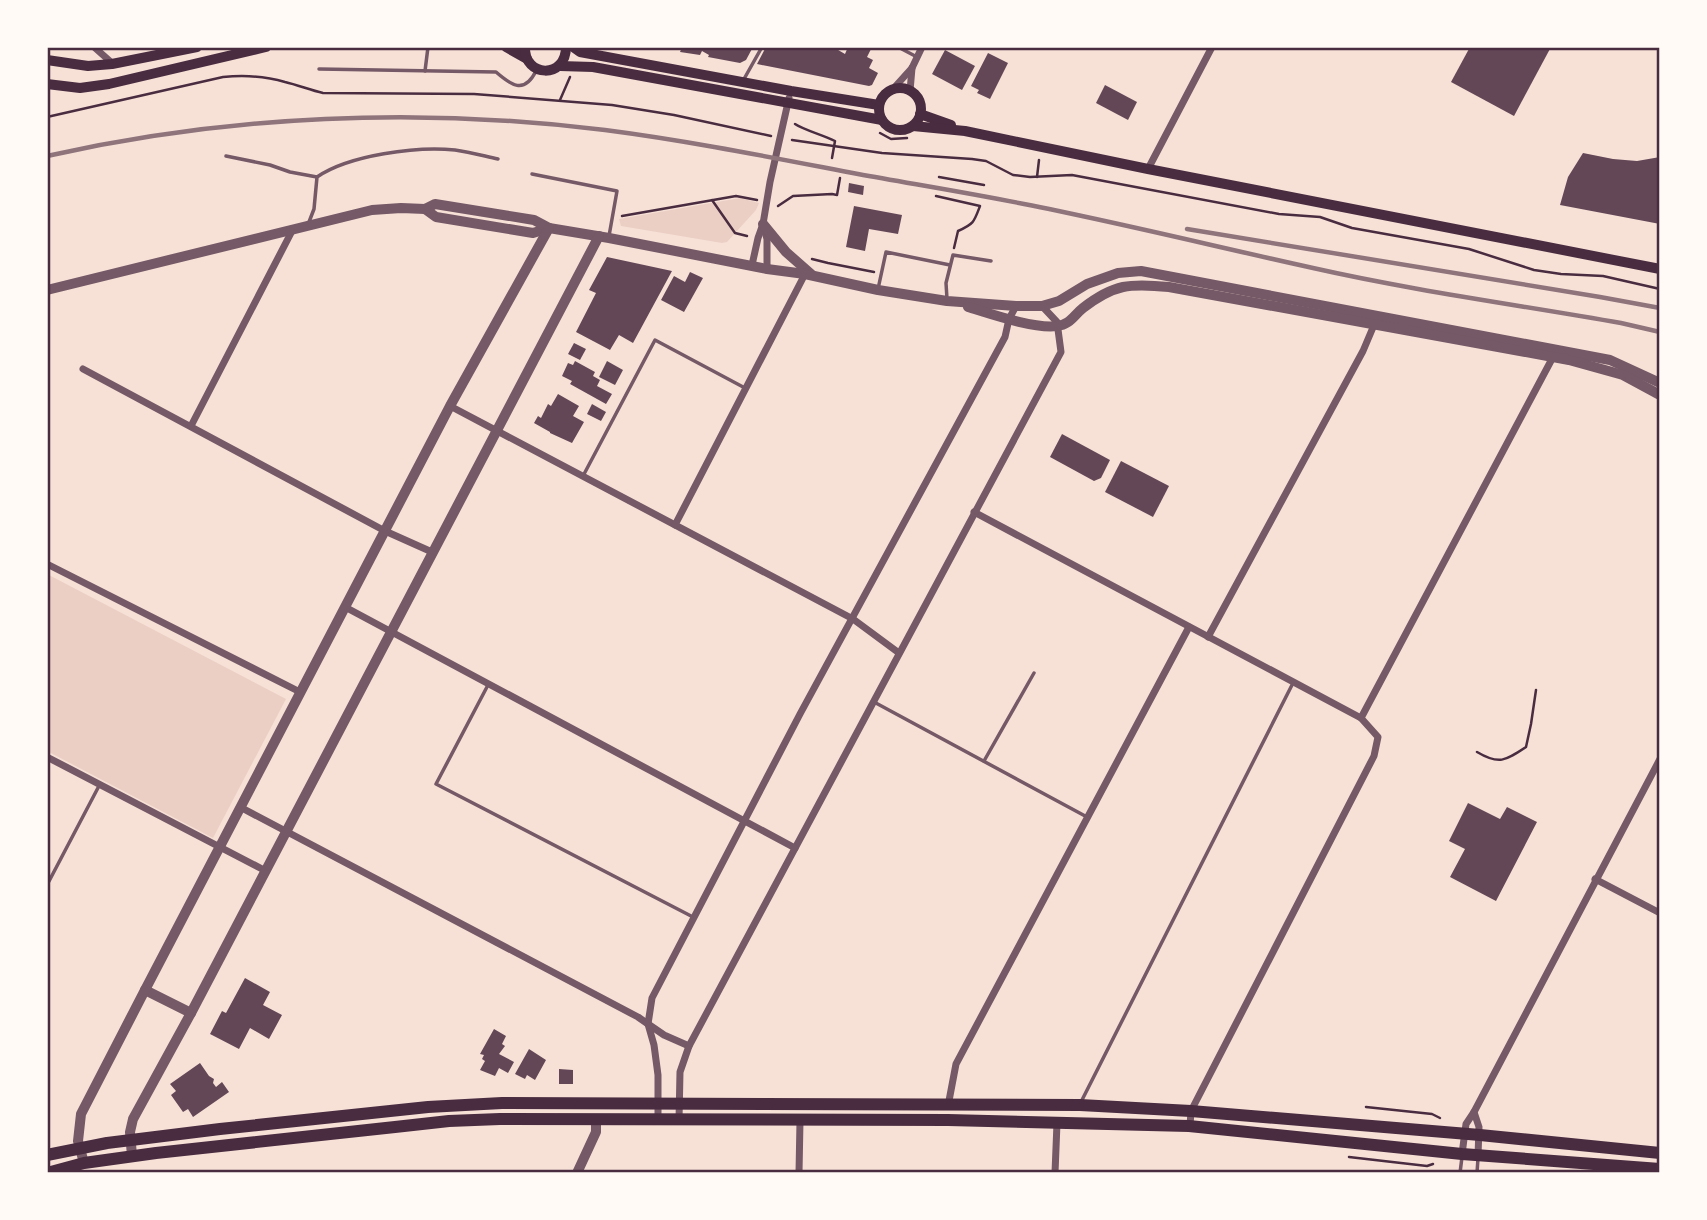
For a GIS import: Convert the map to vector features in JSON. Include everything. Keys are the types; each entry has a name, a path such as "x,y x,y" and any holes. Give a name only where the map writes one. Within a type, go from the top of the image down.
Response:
{"highway":[{"path":"47,1155 80,1147 220,1129 463,1104 658,1103 1080,1105 1191,1111 1660,1153"},
{"path":"47,1172 132,1156 449,1121 500,1119 948,1120 1190,1126 1478,1156 1660,1169"}],"main road":[{"path":"47,61 88,66 113,64 197,47"},
{"path":"47,84 80,88 109,84 266,47"},
{"path":"506,47 527,59 536,69 549,71 560,66 593,67 882,120"},
{"path":"525,47 527,59"},
{"path":"560,66 564,61 566,47"},
{"path":"573,47 580,52 879,105"},
{"path":"143,59 146,75"},
{"path":"913,126 920,114 916,95 910,90 899,88 884,95 879,105 882,120 892,129 913,126 965,131 1660,269"},
{"path":"920,114 965,131"}],"street":[{"path":"94,47 113,64"},
{"path":"893,89 912,68 922,47"},
{"path":"1149,169 1212,47"},
{"path":"910,90 912,68"},
{"path":"752,265 788,121 791,91"},
{"path":"47,290 372,210 425,209 436,217 533,233 549,228 604,237 947,301 1042,306 1059,301 1087,284 1118,273 1140,271 1610,360 1660,383"},
{"path":"763,224 767,239 767,269"},
{"path":"763,224 809,275"},
{"path":"84,1163 78,1142 82,1114 450,406 549,228"},
{"path":"191,426 292,231"},
{"path":"132,1156 130,1132 133,1119 496,431 604,237"},
{"path":"675,525 746,388 809,275"},
{"path":"679,1120 680,1072 689,1046 1061,352 1066,326 1080,310 1106,292 1128,285 1168,287 1553,357 1623,375 1660,395"},
{"path":"947,301 1009,319 1057,326 1069,323"},
{"path":"658,1120 657,1065 648,1024 652,998 800,714 1005,337 1009,319 1016,306"},
{"path":"1042,306 1057,322 1061,352"},
{"path":"1208,637 1363,351 1374,325"},
{"path":"1361,718 1553,357"},
{"path":"83,369 385,531 432,552"},
{"path":"450,406 853,619 899,653"},
{"path":"974,512 1361,718 1378,737 1374,757 1191,1111 1190,1126"},
{"path":"47,564 300,692"},
{"path":"345,607 795,848"},
{"path":"948,1120 948,1105 956,1064 1189,627"},
{"path":"47,757 264,870"},
{"path":"1462,1154 1467,1121 1660,759"},
{"path":"240,807 689,1046"},
{"path":"1595,879 1660,913"},
{"path":"145,990 191,1013"},
{"path":"1474,1112 1480,1135 1478,1156"},
{"path":"577,1173 596,1132 596,1120"},
{"path":"799,1173 800,1121"},
{"path":"1055,1173 1057,1123"}],"lane":[{"path":"425,71 428,47"},
{"path":"742,81 762,47"},
{"path":"898,47 917,57"},
{"path":"318,69 496,72 512,85 528,83 536,69"},
{"path":"226,156 270,165 290,173 317,177 329,169 363,159 429,149 457,150 498,159"},
{"path":"532,174 617,191 612,224 604,237"},
{"path":"306,227 314,209 317,177"},
{"path":"878,290 886,252 950,265"},
{"path":"947,301 946,284 953,255 991,261"},
{"path":"583,476 654,340 746,388"},
{"path":"984,761 1034,673"},
{"path":"488,683 436,784 694,918"},
{"path":"1080,1105 1293,683"},
{"path":"873,702 1087,817"},
{"path":"47,885 100,784"},
{"path":"1460,1173 1462,1154"},
{"path":"1477,1173 1478,1156"}],"path":[{"path":"47,117 223,77 244,76 287,82 323,93 474,94 612,105 683,116 776,137"},
{"path":"788,121 835,141 832,158"},
{"path":"785,138 882,152 986,161 1013,175 1072,175 1279,214 1320,217 1352,228 1469,249 1534,270 1603,276 1660,289"},
{"path":"939,177 984,185"},
{"path":"612,224 618,217 736,196 773,204 772,209 793,196 837,195 840,178"},
{"path":"936,196 980,206 971,225 958,231 953,255"},
{"path":"712,200 735,233 758,238"},
{"path":"810,258 881,273"},
{"path":"1477,752 1491,761 1508,759 1525,747 1535,690"}],"shaded area":[{"path":"740,198 759,203 756,210 727,242 722,243 621,226 619,219"},
{"path":"47,574 286,699 213,838 47,751"}],"building":[{"path":"682,47 753,47 746,60 740,63 708,57 709,55 702,51 700,55 680,52"},
{"path":"766,47 833,47 845,54 848,47 872,47 867,57 873,60 869,68 878,73 869,86 757,64"},
{"path":"1470,47 1551,47 1514,116 1451,82"},
{"path":"945,50 975,66 962,90 932,74"},
{"path":"988,53 1008,63 990,99 977,93 979,90 971,86"},
{"path":"1105,85 1137,102 1128,120 1096,103"},
{"path":"1583,153 1637,161 1660,157 1660,224 1560,205 1568,177"},
{"path":"849,183 864,186 863,195 848,192"},
{"path":"854,206 902,215 898,234 869,229 865,251 846,247"},
{"path":"607,257 672,271 633,343 619,335 610,350 576,332 596,293 589,290"},
{"path":"690,272 703,278 684,312 661,300 674,276 685,282"},
{"path":"574,343 586,349 580,360 568,354"},
{"path":"575,361 595,372 593,376 600,380 597,386 612,394 606,404 570,384 572,381 562,376 568,363 573,365"},
{"path":"607,361 623,370 615,385 599,377"},
{"path":"558,394 579,406 573,416 584,422 572,443 534,423 538,416 541,418 548,404 551,406"},
{"path":"592,404 606,412 601,421 587,414"},
{"path":"1062,434 1110,460 1101,478 1094,481 1050,457"},
{"path":"1121,461 1169,486 1153,517 1105,492"},
{"path":"1468,803 1500,819 1507,807 1537,822 1496,901 1450,877 1465,849 1449,841"},
{"path":"245,978 270,992 263,1005 282,1015 269,1039 250,1028 239,1049 210,1034 222,1011 226,1013"},
{"path":"494,1029 506,1036 502,1044 505,1046 499,1054 514,1062 508,1073 499,1068 495,1076 480,1070 485,1061 482,1059 484,1055 480,1054"},
{"path":"529,1049 546,1060 535,1080 527,1075 525,1079 515,1074"},
{"path":"200,1063 214,1079 216,1087 222,1082 229,1092 193,1117 188,1109 183,1112 171,1095 176,1091 170,1084"},
{"path":"559,1069 573,1070 573,1084 559,1084"}],"railway":[{"path":"47,156 185,131 325,119 466,119 605,130 1003,200 1351,276 1660,332"},
{"path":"1187,229 1660,308"}]}
